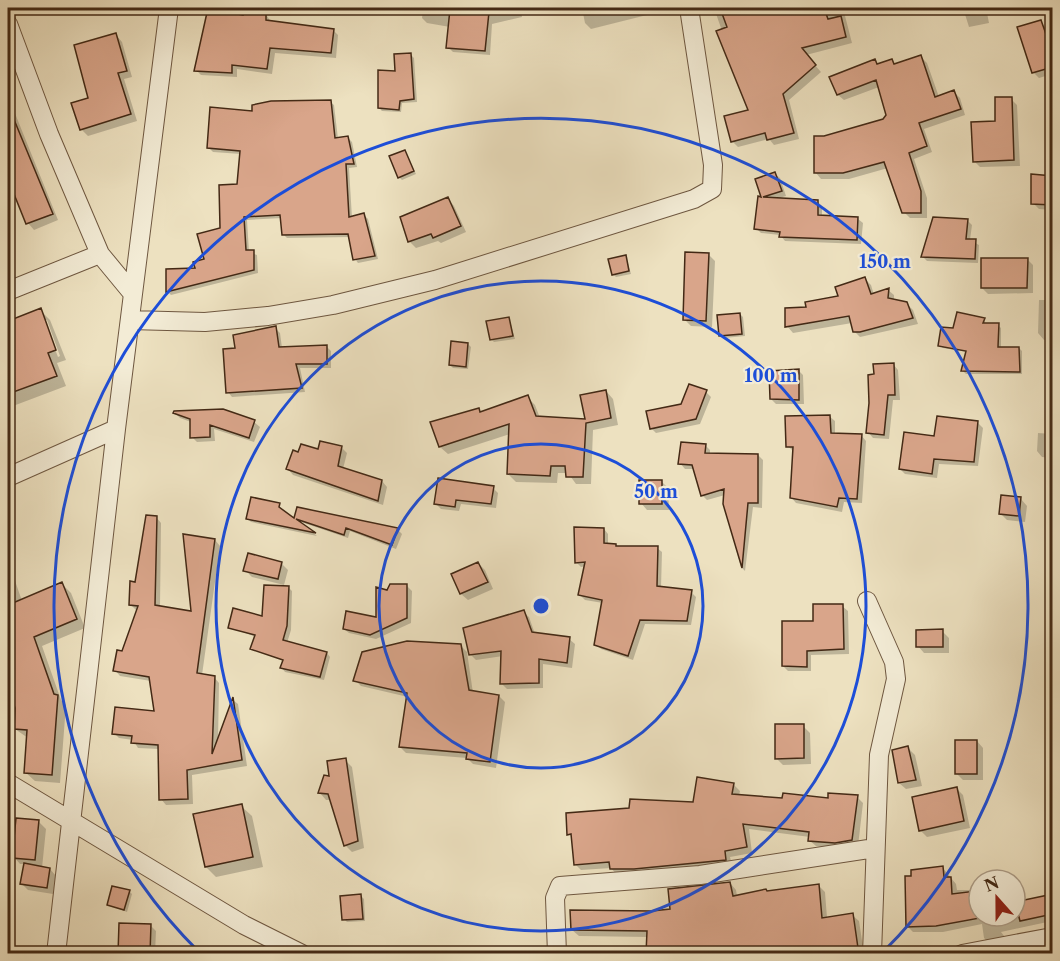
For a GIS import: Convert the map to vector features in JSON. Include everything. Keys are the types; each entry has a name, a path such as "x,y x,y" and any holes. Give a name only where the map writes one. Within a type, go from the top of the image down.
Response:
{"street":[{"path":"56,954 116,429 169,8"},
{"path":"130,320 205,321 268,316 333,305 435,280 694,199 712,189 713,165 688,8"},
{"path":"8,26 49,134 100,254 133,294"},
{"path":"8,291 100,254"},
{"path":"8,477 116,429"},
{"path":"867,602 894,662 896,679 879,755 872,954"},
{"path":"8,783 244,925 302,954"},
{"path":"557,954 555,898 560,886 700,875 875,848"},
{"path":"962,954 1053,937"}],"building":[{"path":"208,8 243,15 243,12 266,12 266,20 334,29 331,53 270,48 267,69 232,65 232,73 194,71"},
{"path":"720,8 776,8 779,14 802,8 824,8 828,19 841,16 846,37 802,48 816,65 783,94 794,133 767,140 765,133 731,142 724,116 748,110 716,31 727,27"},
{"path":"450,9 489,12 485,51 446,48"},
{"path":"1041,20 1048,40 1053,38 1053,67 1032,73 1017,27"},
{"path":"116,33 127,71 118,73 131,114 80,130 71,103 88,98 74,45"},
{"path":"411,53 414,99 400,101 399,110 378,108 378,70 395,71 394,54"},
{"path":"921,55 935,97 954,90 961,109 919,123 927,146 909,153 921,191 921,213 902,213 884,162 843,173 814,173 814,136 824,136 883,119 886,115 876,80 837,95 829,77 875,59 877,64 892,59 894,64"},
{"path":"995,97 1012,97 1014,160 973,162 971,122 995,121"},
{"path":"331,100 335,138 348,136 354,164 346,164 349,217 364,213 375,256 353,260 348,234 282,235 280,215 244,217 246,250 254,250 254,270 166,292 166,269 195,268 193,262 204,259 197,234 220,228 219,185 237,184 240,151 207,148 210,107 252,111 252,105 271,101"},
{"path":"8,105 53,214 26,224 8,179"},
{"path":"405,150 414,171 398,178 389,156"},
{"path":"775,172 782,191 763,197 818,200 818,215 858,217 857,240 779,237 780,232 754,229 758,196 761,197 755,179"},
{"path":"1031,174 1053,176 1053,205 1031,204"},
{"path":"448,197 461,226 433,238 431,234 408,242 400,217"},
{"path":"933,217 968,219 966,239 976,239 975,259 921,257"},
{"path":"685,252 709,253 706,321 683,320"},
{"path":"626,255 629,271 612,275 608,259"},
{"path":"981,258 1028,258 1027,288 981,288"},
{"path":"865,277 871,294 889,288 888,298 907,302 913,318 860,332 853,332 849,316 785,327 785,308 806,307 805,302 838,296 835,287"},
{"path":"41,308 56,350 48,353 57,376 8,394 8,321"},
{"path":"957,312 985,318 983,323 999,323 998,347 1019,347 1020,372 961,371 966,351 938,346 941,327 953,328"},
{"path":"740,313 742,334 719,336 717,315"},
{"path":"509,317 513,336 490,340 486,321"},
{"path":"276,326 279,347 327,345 327,364 296,364 302,388 226,393 223,349 235,348 233,335"},
{"path":"451,341 468,343 466,367 449,365"},
{"path":"894,363 895,395 888,395 884,435 866,433 869,403 868,375 874,374 873,364"},
{"path":"799,369 799,400 770,399 769,371"},
{"path":"689,384 707,390 696,419 650,429 646,411 681,404"},
{"path":"606,390 611,418 586,423 583,477 566,477 565,466 551,466 550,476 507,474 509,424 439,447 430,422 479,408 480,412 528,395 536,416 585,419 580,395"},
{"path":"223,409 255,420 249,438 210,425 210,437 190,438 190,419 173,413 174,411"},
{"path":"830,415 831,433 862,434 857,499 839,498 837,507 790,498 793,447 786,447 785,416"},
{"path":"937,416 978,421 974,462 934,459 932,474 899,469 904,432 934,436"},
{"path":"320,441 342,446 338,466 382,480 378,501 286,469 293,450 298,452 301,444 318,449"},
{"path":"681,442 706,444 705,453 758,454 758,503 748,503 742,568 723,504 724,489 701,496 692,465 678,464"},
{"path":"438,478 494,486 491,504 456,500 455,507 434,504"},
{"path":"639,480 662,480 662,504 639,504"},
{"path":"1001,495 1021,497 1019,516 999,514"},
{"path":"251,497 280,503 279,507 294,518 297,507 398,528 392,545 346,528 344,535 296,519 316,533 246,519"},
{"path":"146,515 157,516 155,605 191,611 183,534 215,539 197,673 215,676 212,754 233,697 242,760 187,770 188,799 159,800 158,745 131,743 132,736 112,734 115,707 154,711 149,677 113,671 117,650 122,651 138,606 129,605 130,581 135,582"},
{"path":"574,527 604,528 604,543 616,544 616,546 658,546 657,586 692,590 687,621 640,620 628,656 594,645 602,600 578,595 585,562 575,563"},
{"path":"248,553 282,562 278,579 243,571"},
{"path":"478,562 488,582 460,594 451,574"},
{"path":"62,582 77,619 34,637 54,694 58,695 52,775 24,773 27,730 14,729 15,708 8,684 8,605"},
{"path":"390,584 407,584 407,618 370,635 343,629 346,611 376,617 376,587 387,590"},
{"path":"264,585 289,586 287,626 283,640 327,652 320,677 280,668 283,660 250,649 255,635 228,628 233,608 262,616"},
{"path":"813,604 843,604 844,649 807,651 807,667 782,666 782,621 813,621"},
{"path":"524,610 532,632 570,637 567,663 539,659 539,683 500,684 501,651 469,655 463,628"},
{"path":"943,629 943,647 916,647 916,630"},
{"path":"407,641 461,644 469,690 499,695 490,762 466,759 467,753 399,747 407,693 353,681 362,652"},
{"path":"775,724 804,724 804,758 775,759"},
{"path":"955,740 977,740 977,774 955,774"},
{"path":"908,746 916,780 898,783 892,750"},
{"path":"346,758 358,841 344,846 328,794 318,793 324,775 329,776 327,761"},
{"path":"697,777 734,783 732,794 782,798 783,793 828,798 828,793 858,795 852,840 835,843 808,841 809,832 743,824 747,847 725,851 726,860 634,869 610,869 609,862 574,865 571,834 567,835 566,813 629,808 630,799 693,802"},
{"path":"957,787 964,821 919,831 912,797"},
{"path":"242,804 253,857 205,867 193,814"},
{"path":"16,818 39,820 35,860 12,858"},
{"path":"24,863 50,868 47,888 20,884"},
{"path":"943,866 944,877 951,877 952,894 967,892 967,920 936,926 906,927 905,876 911,876 911,870"},
{"path":"730,882 733,896 766,889 767,891 819,884 822,918 853,913 858,948 825,953 824,947 780,954 646,954 647,931 571,930 570,910 652,911 670,909 668,889"},
{"path":"112,886 130,890 124,910 107,905"},
{"path":"361,894 363,919 342,920 340,896"},
{"path":"1053,894 1053,914 1027,920 1027,899"},
{"path":"119,923 151,924 150,954 118,954"}]}
